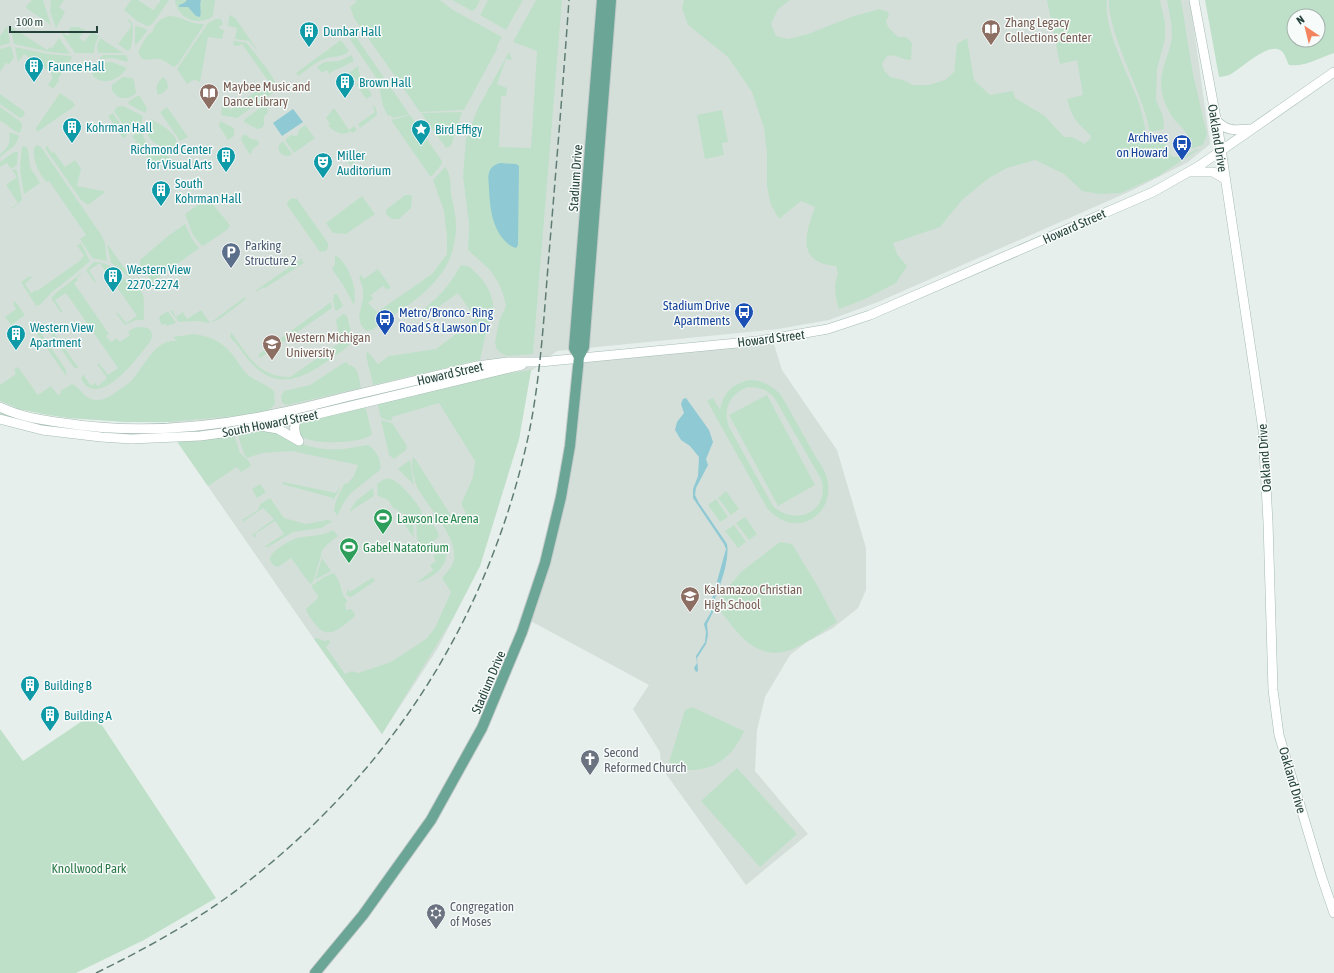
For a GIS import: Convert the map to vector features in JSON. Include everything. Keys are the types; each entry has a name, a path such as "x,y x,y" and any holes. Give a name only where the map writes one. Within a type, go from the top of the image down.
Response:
{"main road":[{"name":"Stadium Drive","path":"579,357 574,348 602,0"},
{"name":"Stadium Drive","path":"315,973 363,915 431,820 482,728 522,632 545,563 561,497 570,446 579,357 584,347 611,0"}],"street":[{"name":"Oakland Drive","path":"1194,0 1221,150 1263,430 1268,522 1273,690 1279,735 1321,875 1334,913"},
{"name":"Howard Street","path":"0,407 26,417 78,425 129,429 221,423 278,413 477,366 508,362 537,362 758,341 808,333 842,325 870,315 1153,192 1188,172 1334,72"},
{"path":"1216,120 1226,129 1251,129"},
{"path":"1188,172 1213,172 1225,179"},
{"name":"South Howard Street","path":"0,419 49,431 72,434 131,438 200,436 256,428 297,419 537,362"},
{"path":"256,428 274,428 299,441 294,430 297,419"}],"shaded area":[{"name":"Western Michigan University","path":"0,0 1190,0 1210,144 1188,162 1133,190 878,302 829,320 778,329 557,351 531,371 519,439 480,566 438,648 382,734 178,443 168,422 127,422 69,418 19,409 0,401"},
{"name":"Kalamazoo Christian High School","path":"772,338 782,370 837,450 866,548 866,590 858,608 833,628 807,642 790,655 765,697 757,730 755,771 808,834 746,885 661,767 660,752 633,709 649,685 527,619 561,497 579,357"}],"green space":[{"path":"32,0 43,0 51,25 26,8"},
{"path":"51,0 64,0 59,7 65,12 56,28 50,12"},
{"path":"131,0 138,0 153,10 156,8 155,7 160,0 169,0 154,22 147,26 137,21 124,10"},
{"path":"175,0 187,0 179,5 181,7 188,7 198,17 201,14 201,0 215,0 213,16 201,21 190,19 180,12"},
{"path":"354,0 440,0 453,10 502,37 464,110 420,112 354,18 350,7 357,1"},
{"path":"452,0 480,0 476,8 472,11"},
{"path":"488,0 523,0 506,30 480,15"},
{"path":"536,0 562,0 533,354 507,356 499,352 496,348 495,342 499,321 506,306 503,294 491,271 468,250 469,224 463,176 466,139 478,108 509,52 512,60 506,59 497,84 507,88 506,96 501,96 499,147 531,148 537,51 513,42"},
{"path":"684,0 790,0 778,9 771,24 776,36 788,39 808,34 854,16 880,9 888,12 889,16 886,21 888,27 898,37 906,37 912,43 911,60 887,56 882,64 884,70 890,77 903,80 913,85 929,85 945,80 954,72 957,44 967,38 974,80 990,95 1013,91 1015,98 1045,116 1064,137 1072,137 1085,144 1091,136 1076,120 1067,99 1083,95 1077,60 1060,64 1047,0 1107,0 1107,11 1112,37 1138,100 1147,136 1162,133 1172,156 1181,156 1198,150 1160,175 1121,193 1100,194 1082,191 1064,174 1035,160 1007,168 989,178 963,199 940,227 893,243 897,254 907,266 896,283 865,299 839,309 835,291 835,283 838,274 836,266 823,264 814,259 809,253 807,246 808,227 815,207 801,201 779,219 771,205 767,187 767,154 764,128 752,92 728,57 688,25 682,8"},
{"path":"1109,0 1160,0 1165,23 1165,39 1157,69 1156,100 1163,116 1164,129 1150,132 1143,106 1118,43 1110,12"},
{"path":"1167,0 1181,0 1193,74 1207,134 1203,145 1185,151 1189,140 1188,136 1169,112 1164,100 1161,86 1162,74 1172,38 1172,27"},
{"path":"1205,0 1334,0 1334,53 1301,65 1289,65 1285,55 1280,50 1268,50 1227,76 1219,77"},
{"path":"231,15 236,19 260,54 249,41 235,39 237,28 228,26 229,17"},
{"path":"169,16 204,25 178,64 174,67 159,59 142,59 138,53 144,40 153,31 157,23 163,18"},
{"path":"129,19 133,32 131,48 128,51 118,44 131,27 128,20"},
{"path":"216,19 221,19 223,24 219,27 220,29 224,30 222,39 208,37 200,82 195,79 187,84 177,69 208,23"},
{"path":"7,26 10,43 0,46 0,36"},
{"path":"10,26 47,50 50,47 52,48 59,38 70,54 50,52 14,44"},
{"path":"137,26 146,29 147,31 135,45 135,27"},
{"path":"71,27 78,27 85,30 79,38 84,42 92,32 99,36 95,45 94,53 75,53 62,34 63,33 68,36 70,33 68,32"},
{"path":"352,36 356,37 409,114 408,115 392,118 390,115 388,116 383,106 377,79 351,41 350,38"},
{"path":"100,38 123,53 98,53 97,46"},
{"path":"341,40 349,51 343,55 322,60 298,76 296,73"},
{"path":"234,41 247,43 263,63 274,79 275,83 275,90 273,93 237,118 221,115 222,106 227,107 230,110 269,82 242,44 238,46 233,45"},
{"path":"11,46 14,58 9,64 6,63 0,72 0,49"},
{"path":"15,47 48,54 71,56 72,58 53,89 48,85 53,77 51,75 52,73 24,54 18,62"},
{"path":"103,55 126,55 128,60 127,62 113,58 99,59"},
{"path":"352,55 354,61 329,74 327,70 322,73 317,67 324,62 339,61"},
{"path":"112,62 127,68 124,72 112,80 102,81 93,76 92,73 97,63"},
{"path":"358,66 362,79 357,81 356,78 352,80 350,76 348,77 346,75"},
{"path":"123,77 132,78 134,80 136,93 133,96 123,98 117,96 112,90 112,85"},
{"path":"163,77 167,81 168,88 163,93 158,95 157,85"},
{"path":"364,81 372,95 366,99 356,84"},
{"path":"60,93 73,102 75,106 37,132 36,128"},
{"path":"0,94 25,112 23,117 20,118 0,104"},
{"path":"139,95 147,108 145,113 128,104 129,101"},
{"path":"268,102 268,112 264,117 264,125 262,128 257,129 244,122 244,120"},
{"path":"373,105 376,108 377,115 360,128 358,124 375,112"},
{"path":"123,106 143,116 140,128 132,134 131,132 129,134 114,111 117,107"},
{"path":"0,107 21,122 22,126 20,133 14,131 0,121"},
{"path":"167,107 188,137 180,141 160,112"},
{"path":"333,109 335,109 349,130 354,126 357,130 352,133 351,131 342,134 336,132 328,126 330,124 326,118"},
{"path":"722,110 728,142 722,143 724,155 705,159 697,115"},
{"path":"462,112 451,146 446,148 421,113"},
{"path":"113,113 126,132 127,136 123,138 108,116"},
{"path":"410,115 442,161 441,165 432,176 430,176 391,120"},
{"path":"151,119 174,135 178,145 178,151 165,148 150,138 147,133"},
{"path":"220,121 234,128 234,136 228,140 219,126"},
{"path":"305,125 315,138 294,153 285,140 291,135 297,136 299,130"},
{"path":"142,131 144,138 152,147 165,153 171,160 153,165 132,136"},
{"path":"9,132 18,135 19,137 15,145 0,157 0,154 8,145 10,139"},
{"path":"245,134 251,139 257,140 259,143 250,155 241,140 242,136"},
{"path":"283,141 292,154 289,156 279,152 279,145"},
{"path":"37,145 41,147 102,236 105,244 107,261 92,258 80,239 86,235 49,181 46,182 37,166 34,158 34,148"},
{"path":"25,146 28,149 30,167 40,183 24,194 20,165 22,147"},
{"path":"47,146 52,153 54,152 65,167 75,160 81,168 77,186 105,192 88,205 81,200 47,151 45,147"},
{"path":"360,150 367,159 364,162 362,158 359,157 356,159 355,163 350,165 346,159 352,157"},
{"path":"14,152 18,152 17,165 11,169 7,163 0,167 0,162"},
{"path":"445,167 450,178 451,195 456,221 454,243 449,260 440,275 429,288 402,310 372,330 366,331 361,325 359,317 363,298 363,289 359,277 361,275 364,279 378,269 390,286 387,290 383,286 371,295 373,299 368,303 377,312 432,274 447,254 444,211 433,180"},
{"path":"15,169 17,171 22,200 12,209 11,208 18,203 6,185 17,177 12,170"},
{"path":"405,195 412,196 411,208 399,219 392,219 386,214 386,210"},
{"path":"362,196 375,214 346,234 333,233 326,223"},
{"path":"292,198 297,199 328,243 328,248 326,251 320,252 287,205 288,201"},
{"path":"205,200 210,201 230,225 227,230 203,246 193,235 185,214"},
{"path":"185,224 192,239 199,248 152,282 140,264 140,260 168,236"},
{"path":"81,243 90,261 52,292 40,305 36,306 21,282 30,276 32,277 25,284 31,293 36,290 37,291 81,260 84,256 78,247 76,247"},
{"path":"107,245 135,283 119,268 111,263"},
{"path":"335,255 344,264 351,277 355,292 354,305 332,269 335,264"},
{"path":"301,259 304,263 265,288 264,287 256,292 255,291"},
{"path":"94,262 100,262 110,266 131,285 141,291 144,298 144,320 136,320 125,325 124,324 116,313 118,313 126,323 137,316 100,263 89,270 96,282 95,283 86,270"},
{"path":"461,265 470,267 482,279 489,290 493,302 493,315 487,328 480,360 373,385 366,355 367,351 378,364 389,356 436,349 476,319 458,293 423,318 418,313 442,292"},
{"path":"84,271 74,283 109,334 106,336 111,342 117,338 120,342 130,335 128,332 132,329 140,327 145,327 151,331 152,335 148,344 122,374 113,382 96,389 88,387 81,379 83,374 91,386 95,383 98,386 107,378 97,364 99,363 108,375 118,368 66,293 55,300 63,312 61,313 51,298"},
{"path":"334,294 337,294 343,306 337,311 335,310 333,301"},
{"path":"245,297 246,299 221,318 210,323"},
{"path":"15,301 25,315 11,325 5,317 16,309 13,304"},
{"path":"331,302 332,308 259,358 259,354"},
{"path":"172,310 176,317 183,312 187,319 201,310 210,323 196,321 179,322 170,311"},
{"path":"168,311 176,323 167,326 165,324 162,325 159,320 160,316"},
{"path":"343,314 347,316 351,331 349,345 311,372 292,379 283,380 264,374 251,363 230,337 231,332 249,356 262,369 279,376 290,377 342,341 339,337 336,320"},
{"path":"47,324 78,368 75,368 72,365 46,327"},
{"path":"35,331 41,333 66,370 66,376"},
{"path":"194,334 205,336 220,342 228,349 247,374 274,391 275,404 268,411 236,416 168,422 127,422 48,415 19,409 0,401 0,385 16,374 14,369 18,367 38,395 51,386 58,395 61,393 60,391 72,384 88,398 98,400 107,398 131,381 157,348 170,341 177,341 173,337"},
{"path":"347,362 348,365 352,366 356,370 361,388 287,405 282,403 281,396 284,391 310,385"},
{"path":"483,369 436,380 426,385 268,421 186,433 132,435 103,433 29,424 0,416 0,412 20,419 176,430"},
{"path":"531,370 519,439 480,566 453,618 382,734 314,639 317,638 324,641 329,640 330,643 326,647 345,674 352,671 358,673 391,662 426,639 435,628 451,592 442,578 453,563 454,554 448,534 416,485 412,469 412,459 413,457 416,460 452,517 456,514 460,518 466,513 462,506 462,502 473,477 475,461 439,403 392,417 391,421 381,418 377,402 490,376"},
{"path":"755,380 763,382 771,386 781,395 825,472 828,486 827,500 820,512 809,520 801,523 786,522 778,518 767,508 707,401 713,398 720,410 724,398 730,389 744,382","holes":["752,387 767,391 775,399 821,479 823,490 821,500 816,507 809,512 801,515 792,515 782,512 773,506 729,427 727,420 727,408 729,403 741,390"]},
{"path":"767,395 815,485 778,506 729,415"},
{"path":"365,405 372,434 367,437 347,442 323,442 304,438 299,434 299,422"},
{"path":"381,420 392,423 407,446 406,450 394,459 389,455"},
{"path":"271,429 297,442 322,449 343,449 368,445 378,456 380,470 351,493 344,502 337,516 334,510 336,501 344,484 348,483 354,476 358,465 292,451 262,453 247,458 244,454 237,433"},
{"path":"234,434 240,453 248,460 251,466 241,472 237,467 208,486 176,440"},
{"path":"410,460 414,485 398,469"},
{"path":"384,479 391,479 399,484 413,499 422,513 413,518 399,512 397,509 394,509 388,500 378,496 377,484"},
{"path":"283,482 336,493 339,488 340,489 332,502 333,498 282,484"},
{"path":"260,484 266,492 257,498 252,489"},
{"path":"373,488 374,496 351,512 350,510 357,500"},
{"path":"726,491 739,509 731,515 718,498"},
{"path":"270,498 284,518 306,524 327,520 333,521 321,528 293,532 268,547 264,547 284,534 275,521 255,534 257,538 252,535 274,519 263,508 244,521 245,524 242,520 258,510 260,504"},
{"path":"716,499 728,517 720,522 708,505"},
{"path":"397,514 413,521 414,538"},
{"path":"426,514 438,532 439,537 423,548 417,539 416,522"},
{"path":"745,517 757,534 749,540 736,523"},
{"path":"734,525 746,542 738,548 725,531"},
{"path":"333,530 338,536 322,550 313,582 310,584 291,558 278,567 271,561 271,555 290,541 297,538 324,534"},
{"path":"780,542 792,544 837,622 796,648 783,652 772,653 757,648 748,643 741,636 720,611 720,597 741,572"},
{"path":"441,544 445,545 446,559 440,570 429,578 416,583 433,570 430,565 436,561 433,556 444,549"},
{"path":"322,558 331,571 315,580"},
{"path":"334,573 339,581 343,595 348,602 345,603 346,610 351,609 355,614 354,617 339,629 324,632 314,623 306,609 317,599 318,596 311,586 324,577"},
{"path":"373,577 375,581 351,597 346,595 348,589 350,592"},
{"path":"692,707 744,731 735,747 724,759 710,767 683,770 677,768 669,762 685,710"},
{"name":"Knollwood Park","path":"94,713 216,898 144,940 76,973 0,973 0,729 23,761"},
{"path":"737,768 797,834 760,867 701,801"}],"water":[{"path":"187,0 201,0 200,17 196,16 188,7 179,7 179,5"},
{"path":"293,109 303,122 282,136 273,123"},
{"path":"500,163 516,164 519,166 518,245 516,248 508,244 501,236 495,224 491,210 488,180 492,167"},
{"path":"686,398 709,430 713,442 706,459 708,465 696,488 695,495 727,544 728,551 723,575 712,606 714,610 707,624 708,635 706,644 697,658 698,671 696,672 694,668 697,663 696,656 705,642 706,632 704,624 711,612 711,603 726,549 693,498 693,489 698,476 699,457 690,446 681,440 675,430 677,422 684,413 681,404 683,399"}],"railway":[{"path":"96,973 195,919 226,898 283,853 334,804 380,751 421,694 457,634 487,570 511,503 529,433 533,411 544,321 569,0"}],"place":[{"name":"Zhang Legacy Collections Center","path":"991,46"},
{"name":"Dunbar Hall","path":"309,48"},
{"name":"Faunce Hall","path":"34,83"},
{"name":"Brown Hall","path":"345,99"},
{"name":"Maybee Music and Dance Library","path":"209,110"},
{"name":"Kohrman Hall","path":"72,144"},
{"name":"Bird Effigy","path":"421,146"},
{"name":"Archives on Howard","path":"1182,161"},
{"name":"Richmond Center for Visual Arts","path":"226,173"},
{"name":"Miller Auditorium","path":"323,179"},
{"name":"South Kohrman Hall","path":"161,207"},
{"name":"Parking Structure 2","path":"231,269"},
{"name":"Western View 2270-2274","path":"113,293"},
{"name":"Stadium Drive Apartments","path":"744,329"},
{"name":"Metro/Bronco - Ring Road S & Lawson Dr","path":"385,336"},
{"name":"Western View Apartment","path":"16,351"},
{"name":"Western Michigan University","path":"272,361"},
{"name":"Lawson Ice Arena","path":"383,535"},
{"name":"Gabel Natatorium","path":"349,564"},
{"name":"Kalamazoo Christian High School","path":"690,613"},
{"name":"Building B","path":"30,702"},
{"name":"Building A","path":"50,732"},
{"name":"Second Reformed Church","path":"590,776"},
{"name":"Congregation of Moses","path":"436,930"}]}
